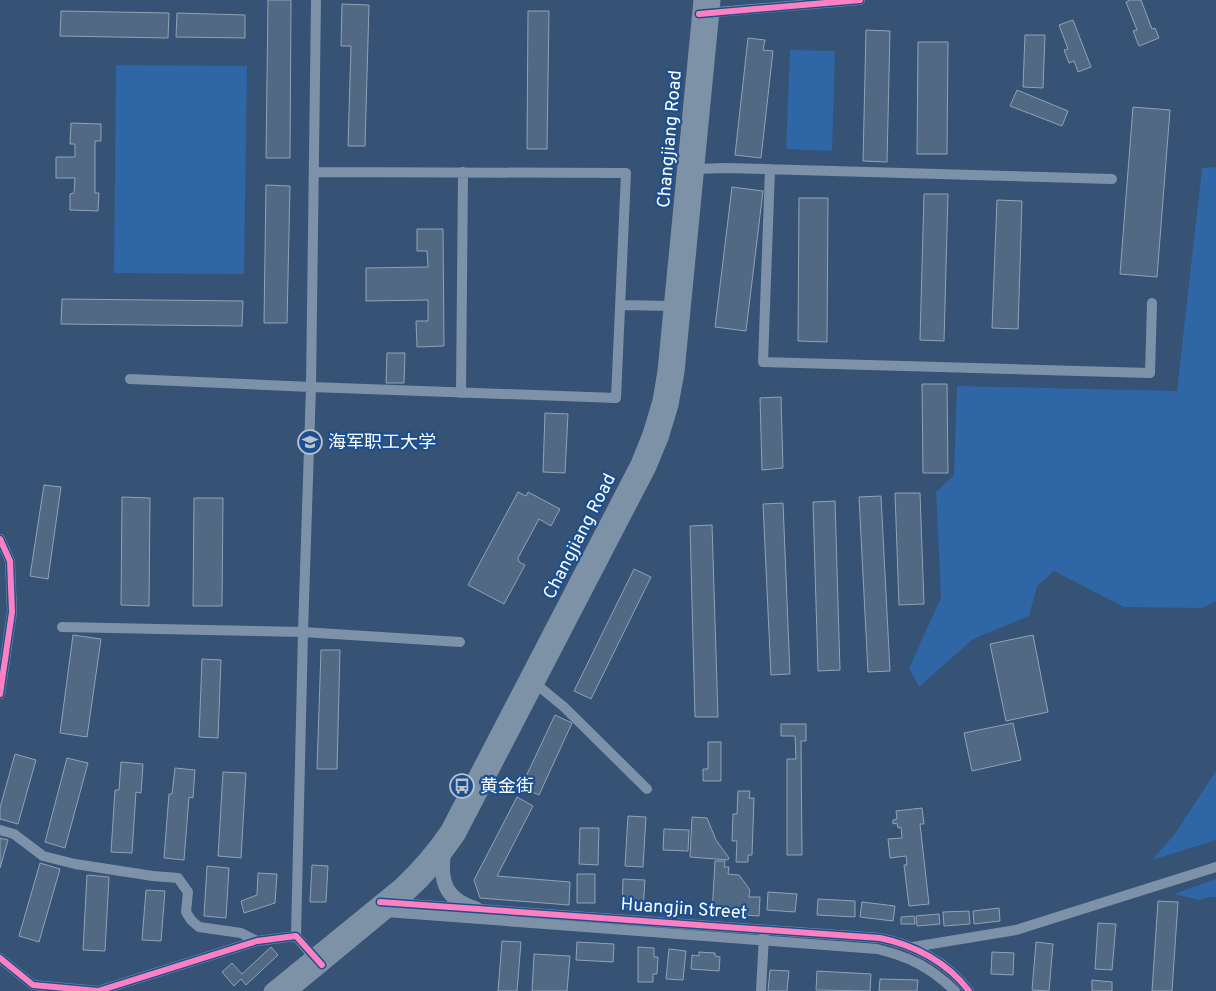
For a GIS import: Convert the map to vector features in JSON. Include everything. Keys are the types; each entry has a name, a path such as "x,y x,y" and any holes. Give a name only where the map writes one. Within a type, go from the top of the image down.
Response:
{"highway":[{"name":"Changjiang Road","path":"271,991 318,961 428,875 443,857 458,835 649,467 661,438 671,405 677,372 696,169 706,7"},
{"name":"Changjiang Road","path":"388,906 401,885 434,851 448,830 638,464 650,434 660,401 665,371 706,7"},
{"path":"443,857 442,869 448,891 464,905 476,909"},
{"name":"Changjiang Road","path":"290,991 318,961"}],"street":[{"path":"316,0 311,387 296,936 318,961"},
{"path":"706,7 860,0"},
{"path":"696,169 725,168 1112,179"},
{"path":"770,170 763,362 1150,373 1152,303"},
{"path":"130,379 616,398 626,173 314,172"},
{"path":"461,392 462,172"},
{"path":"620,305 671,306"},
{"path":"0,538 10,561 12,612 0,694"},
{"path":"62,627 303,632 460,642"},
{"path":"536,684 564,706 647,789"},
{"path":"0,830 14,834 43,856 75,864 178,878 188,892 186,912 199,927 241,932 257,941"},
{"path":"908,958 913,947 1016,930 1216,867"},
{"name":"Huangjin Street","path":"388,906 476,909 880,938 897,941 913,947 949,970 969,991"},
{"name":"Huangjin Street","path":"388,906 877,949 908,958 923,966 941,977 955,991"},
{"path":"761,991 764,929"},
{"path":"0,958 34,985 98,991 257,941 296,936"}],"shaded area":[{"path":"790,50 835,51 832,151 786,149"},
{"path":"116,65 247,66 244,274 114,273"},
{"path":"1216,167 1216,601 1203,608 1124,607 1054,571 1037,586 1029,616 973,639 919,687 909,668 941,598 936,492 954,475 957,386 1177,391 1202,168"},
{"path":"1216,771 1216,840 1152,860 1174,835"},
{"path":"1216,879 1216,897 1200,900 1174,894"}],"building":[{"path":"268,0 291,0 290,158 266,158"},
{"path":"1141,0 1152,29 1155,28 1159,38 1139,46 1133,31 1137,30 1126,2"},
{"path":"342,4 369,5 365,146 348,146 351,46 341,46"},
{"path":"61,11 169,13 168,38 60,36"},
{"path":"528,11 549,11 547,149 527,149"},
{"path":"177,13 245,15 245,38 176,37"},
{"path":"1073,20 1091,67 1078,72 1074,61 1069,63 1064,50 1068,49 1059,25"},
{"path":"866,30 890,31 887,162 863,161"},
{"path":"1025,35 1045,35 1043,88 1023,87"},
{"path":"748,38 765,40 763,50 773,51 761,158 735,155"},
{"path":"918,42 948,42 947,154 917,154"},
{"path":"1017,90 1068,111 1062,126 1010,106"},
{"path":"1133,107 1170,110 1157,277 1120,274"},
{"path":"71,123 101,124 101,141 95,141 95,193 99,193 98,211 70,210 70,194 74,193 75,178 56,178 56,157 75,157 75,144 70,144"},
{"path":"266,185 290,186 287,323 264,323"},
{"path":"732,187 763,191 746,331 715,327"},
{"path":"924,194 948,194 944,341 920,340"},
{"path":"799,198 828,198 827,342 798,341"},
{"path":"997,200 1022,201 1018,329 992,328"},
{"path":"417,229 443,229 444,346 417,347 416,321 428,321 428,300 366,301 366,268 428,267 427,251 417,251"},
{"path":"62,299 243,301 242,326 61,324"},
{"path":"387,353 405,353 404,383 386,383"},
{"path":"922,384 947,384 948,473 923,473"},
{"path":"781,397 783,468 762,470 760,398"},
{"path":"545,413 568,414 565,473 543,472"},
{"path":"44,485 61,487 48,579 30,576"},
{"path":"518,492 526,496 528,492 560,509 551,526 539,519 518,558 519,562 525,565 504,604 468,585"},
{"path":"895,493 920,493 924,604 899,605"},
{"path":"881,496 890,671 868,672 859,497"},
{"path":"122,497 150,498 149,606 121,605"},
{"path":"194,498 223,498 222,606 193,606"},
{"path":"835,501 840,670 818,671 813,502"},
{"path":"783,503 790,674 771,675 763,504"},
{"path":"712,525 718,717 695,717 690,526"},
{"path":"634,569 651,577 591,699 574,691"},
{"path":"73,635 101,639 87,737 60,733"},
{"path":"1033,635 1048,712 1006,721 990,644"},
{"path":"321,650 340,650 337,769 317,769"},
{"path":"202,659 221,660 218,738 199,737"},
{"path":"555,715 572,723 539,795 521,787"},
{"path":"1013,723 1021,760 972,771 964,733"},
{"path":"781,724 806,724 806,741 801,741 802,855 787,855 787,759 796,759 795,736 781,736"},
{"path":"708,742 721,742 721,781 703,781 703,769 708,769"},
{"path":"15,754 36,760 18,824 0,819 0,808"},
{"path":"67,758 88,763 65,848 45,842"},
{"path":"121,762 143,764 141,793 136,792 132,853 111,852 115,790 119,790"},
{"path":"175,768 195,770 193,798 189,797 184,860 164,858 169,794 172,794"},
{"path":"223,772 246,773 241,858 218,856"},
{"path":"738,791 750,791 749,798 754,798 752,855 748,855 748,862 736,862 737,841 732,841 733,814 737,814"},
{"path":"517,797 533,806 497,876 570,882 569,905 480,898 474,880"},
{"path":"922,808 924,824 920,824 929,904 909,906 904,865 907,865 906,856 890,858 888,839 902,838 901,827 898,828 897,823 893,824 893,820 897,819 896,811"},
{"path":"628,816 646,817 643,867 625,866"},
{"path":"692,817 707,818 716,840 729,858 728,860 690,857"},
{"path":"580,828 599,828 598,865 579,864"},
{"path":"664,829 689,830 688,851 663,850"},
{"path":"0,838 8,840 0,868"},
{"path":"715,861 725,861 724,867 729,867 728,874 739,875 750,890 749,897 760,897 759,916 712,913"},
{"path":"40,863 60,869 39,942 19,936"},
{"path":"312,865 328,866 326,902 310,902"},
{"path":"207,866 229,868 226,918 204,916"},
{"path":"258,873 277,874 275,903 244,913 241,901 257,895"},
{"path":"577,874 595,874 595,903 577,903"},
{"path":"87,875 109,877 105,951 83,950"},
{"path":"623,879 645,880 643,908 622,907"},
{"path":"146,890 165,891 161,941 142,940"},
{"path":"768,892 797,894 795,912 767,910"},
{"path":"818,899 855,901 855,917 817,915"},
{"path":"1158,901 1178,902 1172,991 1152,991"},
{"path":"862,902 895,906 893,921 860,917"},
{"path":"999,908 1000,921 974,924 973,911"},
{"path":"969,911 970,924 944,926 943,912"},
{"path":"939,914 940,924 917,926 916,916"},
{"path":"914,916 915,924 901,924 901,917"},
{"path":"1098,923 1116,924 1112,970 1095,969"},
{"path":"502,941 521,942 517,991 498,991"},
{"path":"577,942 614,944 613,962 576,960"},
{"path":"1036,942 1053,944 1049,991 1032,990"},
{"path":"271,947 278,955 246,985 241,979 234,986 222,972 232,963 242,974"},
{"path":"638,947 654,948 654,957 658,957 657,974 653,974 653,982 638,982"},
{"path":"669,949 686,951 683,980 666,979"},
{"path":"699,952 715,953 715,956 720,957 719,971 691,969 692,955 699,956"},
{"path":"992,952 1014,953 1013,975 991,974"},
{"path":"534,954 570,956 567,991 532,991"},
{"path":"770,970 789,971 787,991 768,991"},
{"path":"817,971 871,974 870,991 816,990"},
{"path":"880,979 918,980 917,991 879,991"},
{"path":"1092,980 1112,982 1112,991 1092,991"}],"cycle path":[{"path":"699,14 860,0"},
{"path":"0,539 10,561 12,612 0,694"},
{"path":"380,902 880,938 906,945 930,957 951,972 969,991"},
{"path":"0,958 33,985 98,991 257,941 296,936 322,965"}],"place":[{"name":"海军职工大学","path":"310,442"},
{"name":"黄金街","path":"462,786"}]}
